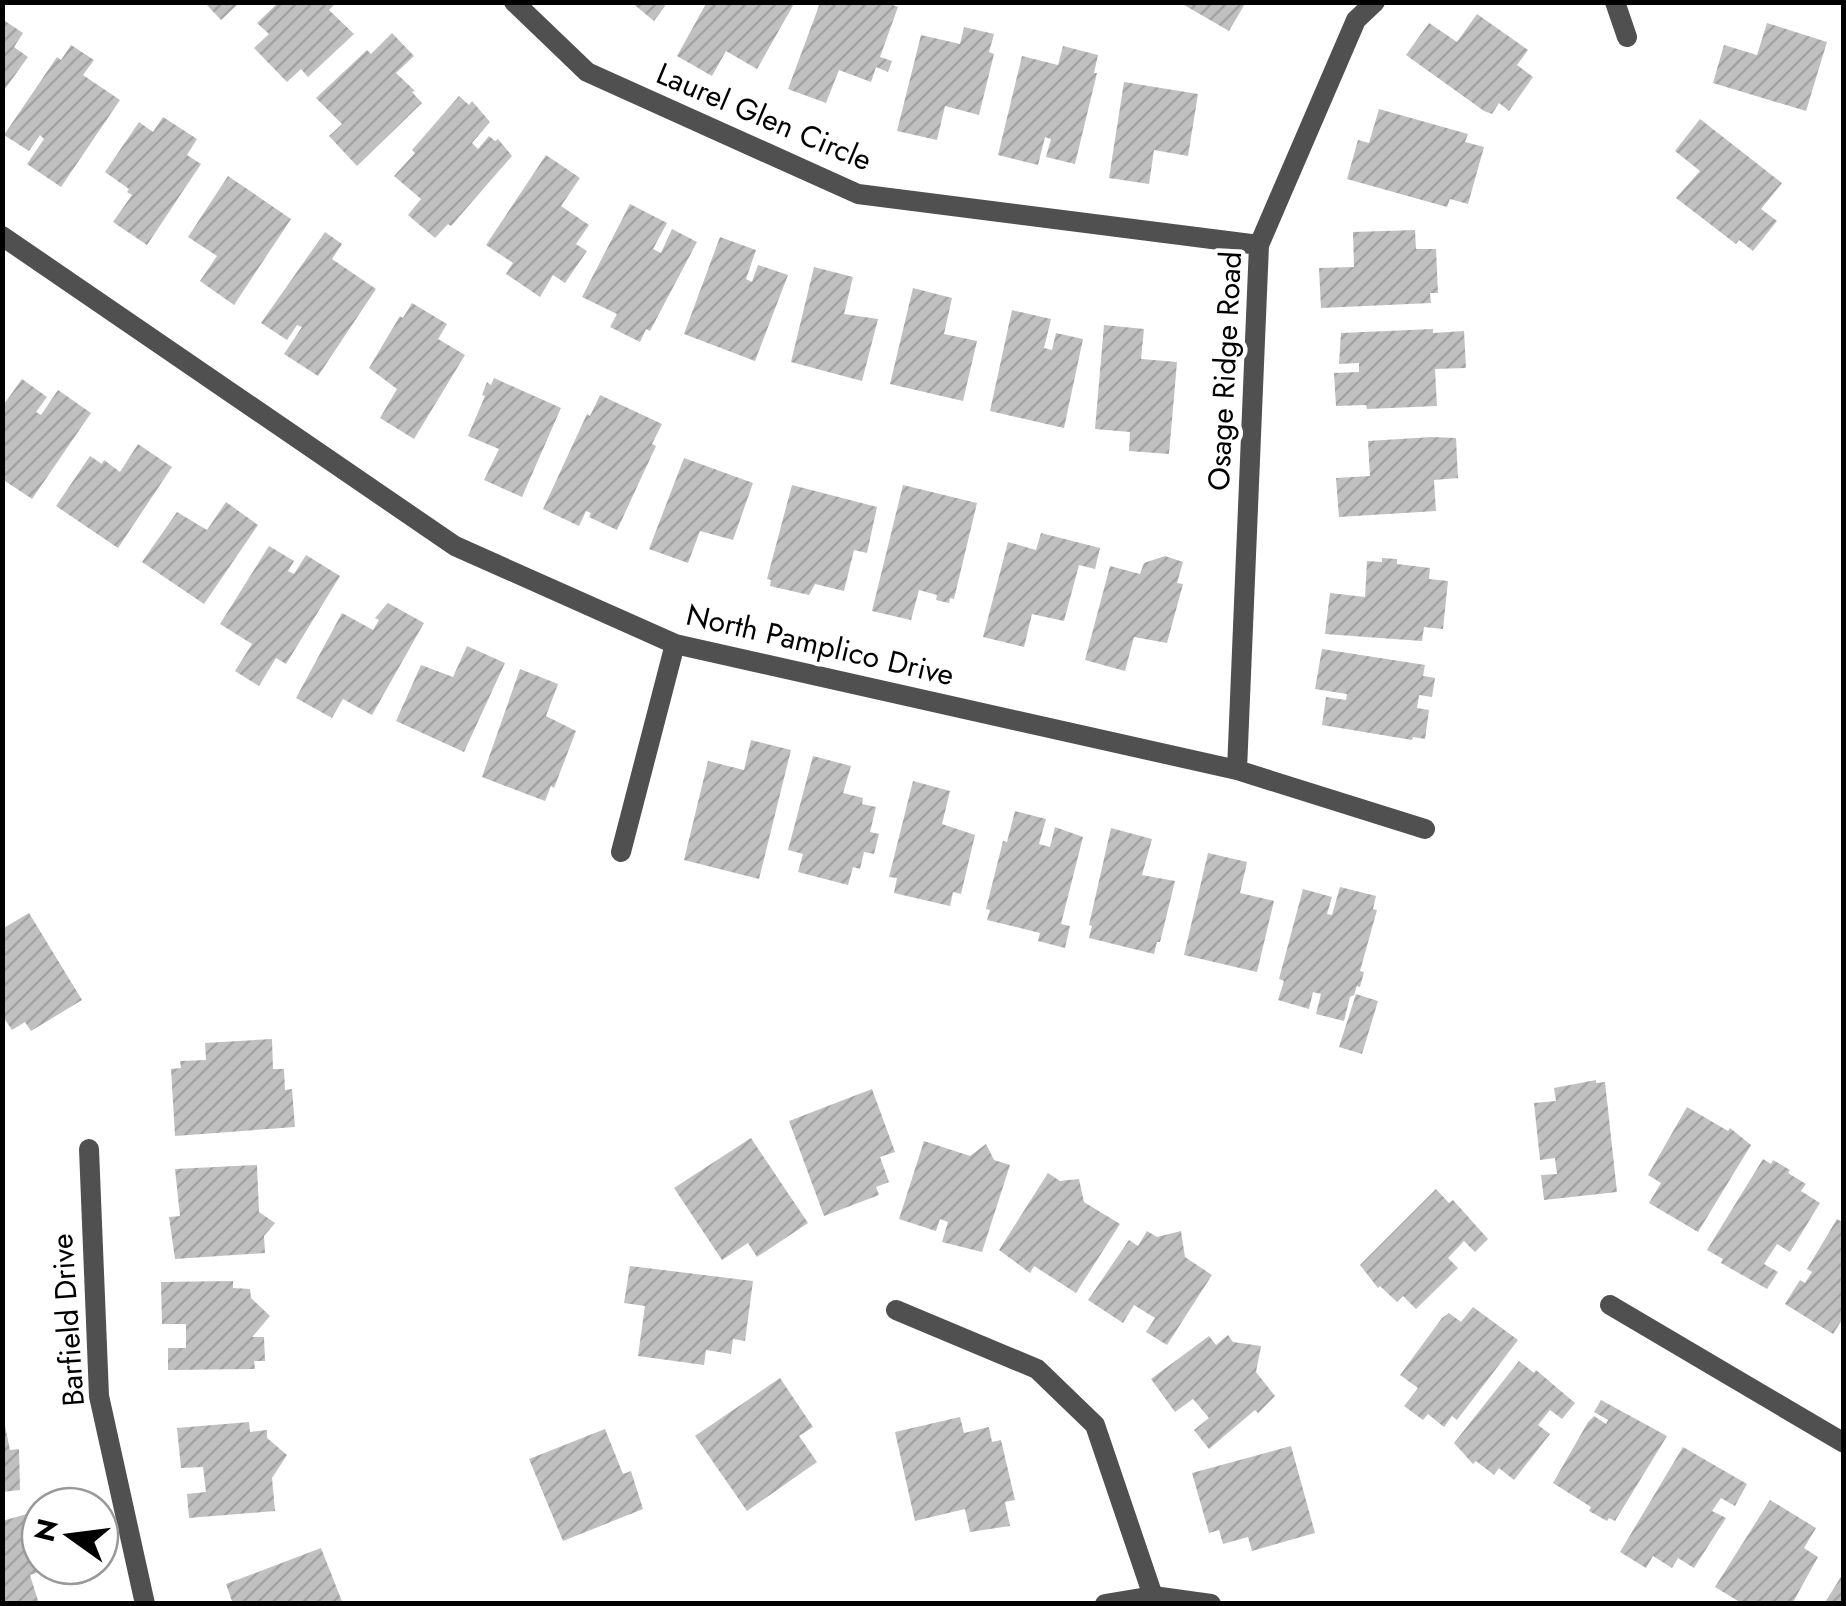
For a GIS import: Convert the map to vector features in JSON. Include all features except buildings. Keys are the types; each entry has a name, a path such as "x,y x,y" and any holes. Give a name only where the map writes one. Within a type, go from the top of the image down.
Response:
{"street":[{"name":"Laurel Glen Circle","path":"514,2 587,72 858,194 1259,245"},
{"name":"Osage Ridge Road","path":"1237,770 1259,245 1356,20 1376,2"},
{"path":"1615,2 1627,37"},
{"name":"North Pamplico Drive","path":"2,236 455,546 675,644 1237,770 1425,829"},
{"path":"622,852 675,644"},
{"name":"Barfield Drive","path":"89,1149 100,1396 145,1604"},
{"path":"1610,1305 1844,1442"},
{"path":"896,1310 1037,1369 1095,1425 1153,1596"},
{"path":"1105,1604 1153,1596 1211,1604"}]}
